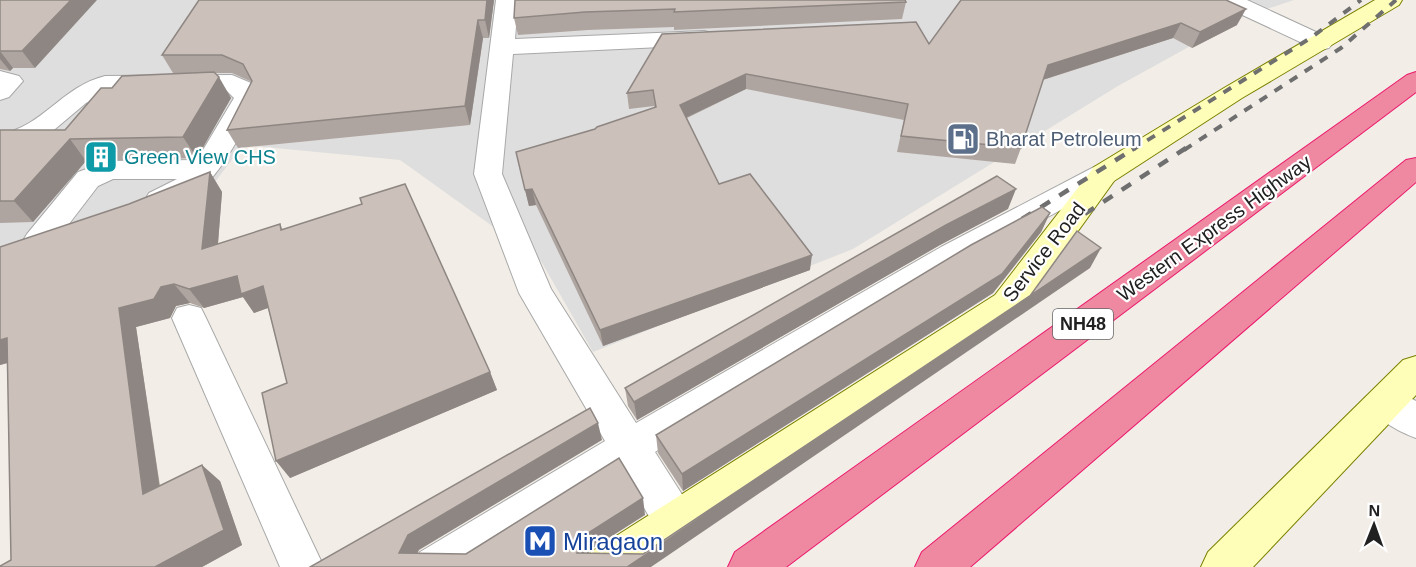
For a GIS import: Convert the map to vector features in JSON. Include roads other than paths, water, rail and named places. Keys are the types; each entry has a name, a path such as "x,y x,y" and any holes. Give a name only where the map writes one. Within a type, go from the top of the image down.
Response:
{"highway":[{"name":"Western Express Highway","path":"750,567 1416,80"},
{"path":"937,567 1416,168"}],"main road":[{"name":"Service Road","path":"606,567 1007,304 1104,174 1233,93 1391,0"},
{"path":"1223,567 1401,411 1416,371"}],"street":[{"path":"507,0 488,174 536,293 675,521"},
{"path":"1230,0 1321,42"},
{"path":"502,47 725,37"},
{"path":"0,79 10,81 0,92"},
{"path":"0,143 10,143 46,128 78,96 105,84 232,83 242,88 247,98 206,169 184,189 142,208"},
{"path":"38,242 88,179 96,173 109,170 206,169"},
{"path":"435,567 629,447 952,255 1104,174"},
{"path":"10,246 38,242 80,229"},
{"path":"189,318 302,567"}],"railway":[{"path":"1132,150 1312,37 1361,0"},
{"path":"1184,150 1341,48 1396,0"},
{"path":"1022,219 1135,148"},
{"path":"1048,238 1186,148"}],"place":[{"name":"Bharat Petroleum","path":"963,139"},
{"name":"Green View CHS","path":"101,157"},
{"name":"Miragaon","path":"540,541"}]}
